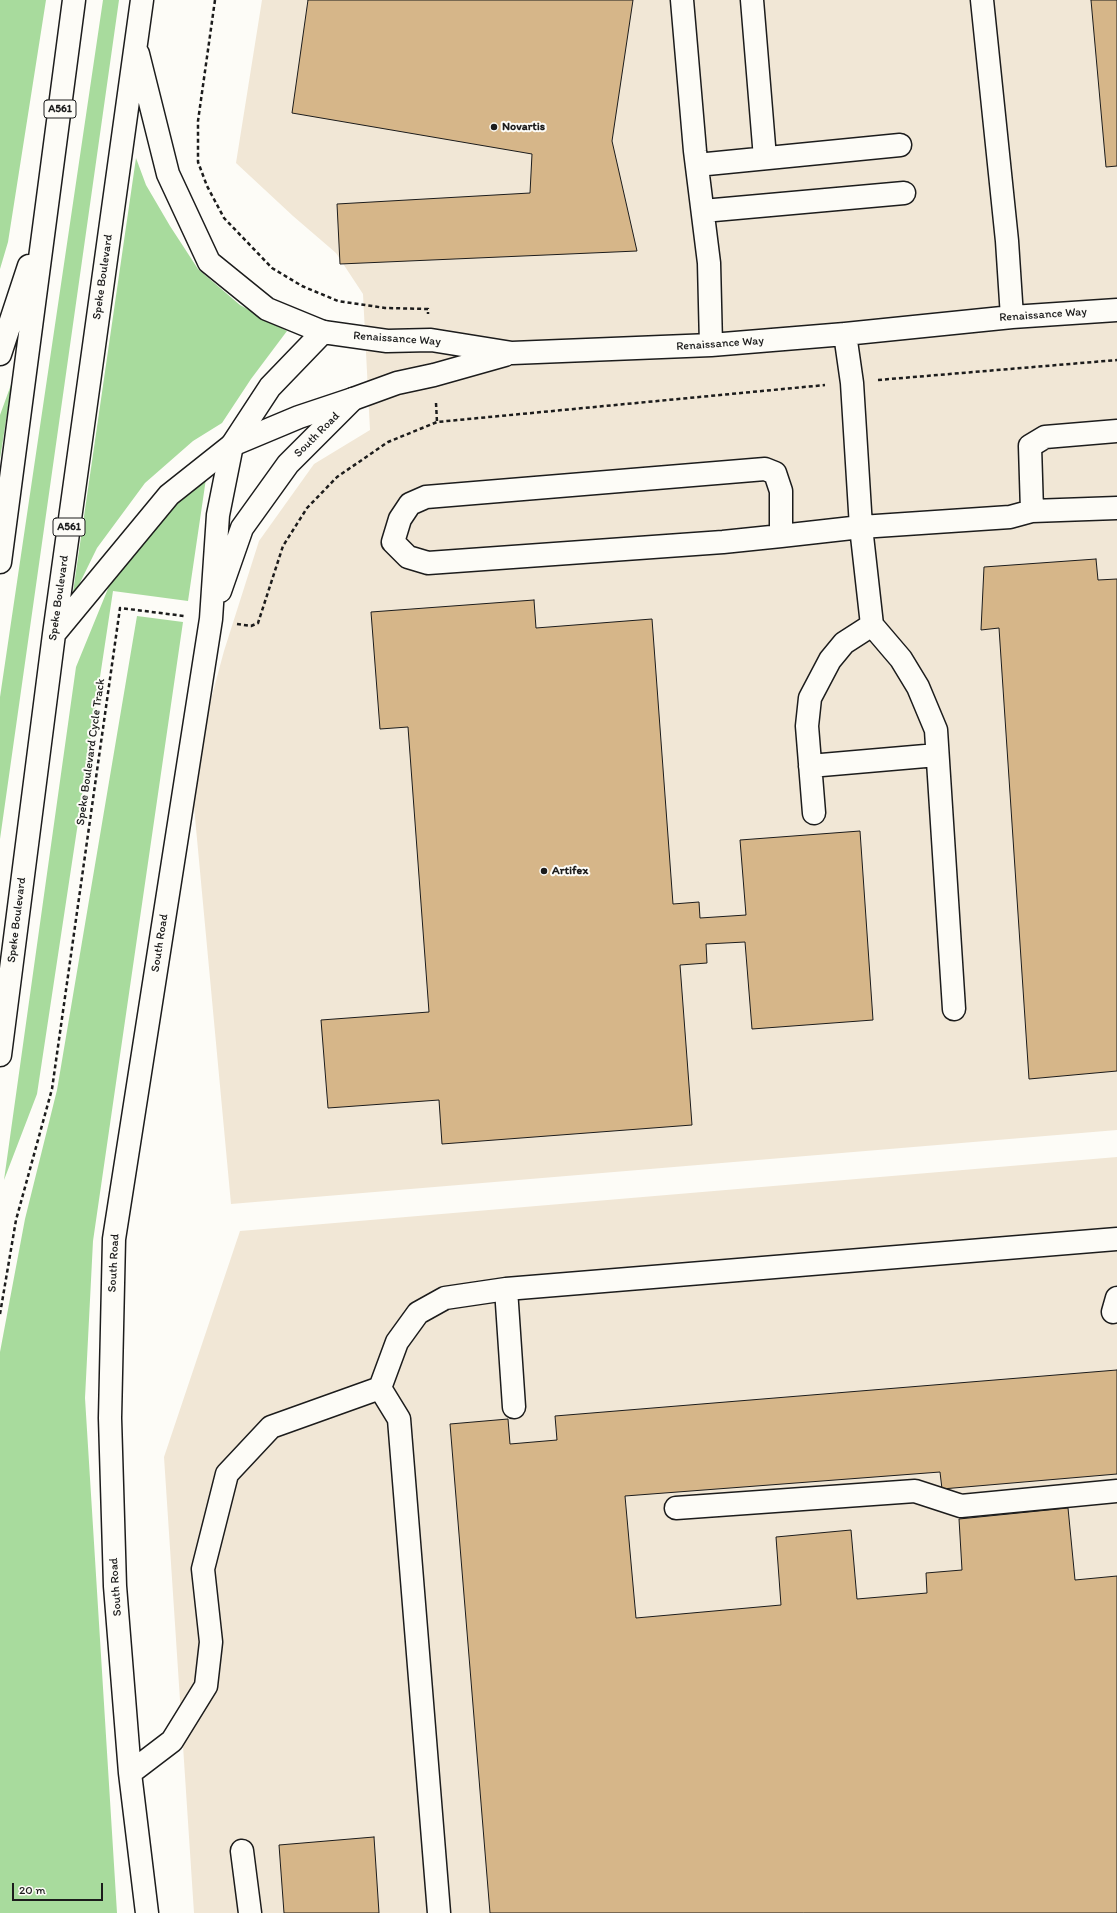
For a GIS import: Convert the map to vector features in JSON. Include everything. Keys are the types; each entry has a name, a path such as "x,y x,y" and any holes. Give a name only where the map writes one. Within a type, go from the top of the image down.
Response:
{"main road":[{"name":"A561","path":"0,562 74,0"},
{"name":"Speke Boulevard","path":"0,1055 54,634 142,0"},
{"path":"682,0 697,165 709,263 711,345"},
{"path":"752,0 764,158"},
{"path":"982,0 1007,241 1012,317"},
{"name":"Renaissance Way","path":"136,43 168,174 209,262 268,309 323,332 387,341 431,340 512,353 711,345 845,334 1012,317 1117,310"},
{"path":"697,165 900,145"},
{"path":"703,211 904,194"},
{"path":"0,354 46,218"},
{"name":"South Road","path":"147,1913 130,1773 115,1586 110,1432 114,1239 211,619 218,516 232,445 270,387 323,332"},
{"path":"845,334 852,383 861,527 872,625 901,658 918,687 936,730 954,1010"},
{"name":"South Road","path":"211,619 242,528 288,464 353,399 397,383 434,375 512,353"},
{"path":"54,634 169,495 232,445 299,417 353,399"},
{"path":"1032,511 1030,446 1045,437 1117,431"},
{"path":"781,536 781,491 775,473 765,469 426,497 410,504 400,519 393,542 408,557 428,564 723,542 781,536 861,527 1010,517 1032,511 1117,508"},
{"path":"814,813 807,726 810,698 830,660 844,643 872,625"},
{"path":"810,766 937,755"},
{"path":"380,1388 397,1342 418,1313 445,1298 506,1289 1117,1239"},
{"path":"506,1289 514,1407"},
{"path":"130,1773 172,1741 206,1686 211,1642 203,1570 228,1474 271,1427 380,1388"},
{"path":"380,1388 399,1419 439,1913"},
{"path":"676,1508 915,1491 962,1506 1117,1491"},
{"path":"242,1851 250,1913"}],"path":[{"path":"214,0 198,121 198,162 207,186 224,218 272,268 302,286 338,301 385,308 428,308"},
{"name":"Speke Boulevard Cycle Track","path":"0,1314 16,1220 52,1089 120,608 211,619 251,626 258,623 282,546 307,508 338,478 388,442 437,422 1117,360"}],"shaded area":[{"path":"262,0 1117,0 1117,1130 231,1204 193,796 204,725 224,651 259,541 314,464 370,430 363,294 336,253 293,216 236,163"},
{"path":"1117,1157 1117,1913 194,1913 164,1457 240,1231"}],"green space":[{"path":"0,0 46,0 8,242 0,269"},
{"path":"103,0 119,0 0,839 0,697"},
{"path":"136,158 146,185 198,269 240,305 287,331 251,379 222,423 193,441 145,483 97,548 72,599"},
{"path":"12,382 0,459 0,415"},
{"path":"208,465 188,601 113,591 37,1094 4,1180 76,667 116,569"},
{"path":"137,616 183,622 93,1241 85,1398 117,1913 0,1913 0,1352 25,1219 57,1090"}],"building":[{"name":"Novartis","path":"308,0 633,0 612,141 637,251 340,264 337,204 530,193 532,154 292,113"},
{"path":"1091,0 1117,0 1117,166 1106,167"},
{"path":"1096,559 1098,580 1117,579 1117,1071 1029,1079 999,628 981,630 984,567"},
{"name":"Artifex","path":"534,600 536,628 652,619 673,904 699,902 700,918 746,915 740,840 860,831 873,1020 752,1029 745,942 706,944 707,963 680,965 692,1125 442,1144 439,1100 328,1108 321,1020 429,1012 408,727 380,729 371,612"},
{"path":"1117,1370 1117,1474 942,1489 940,1472 625,1496 636,1618 781,1605 776,1537 851,1530 857,1599 927,1593 926,1573 962,1570 959,1519 1068,1508 1075,1580 1117,1576 1117,1913 490,1913 450,1424 508,1419 510,1444 557,1440 555,1416"},
{"path":"374,1837 379,1913 284,1913 279,1845"}],"place":[{"name":"Novartis","path":"494,127"},
{"name":"Artifex","path":"544,871"}]}
